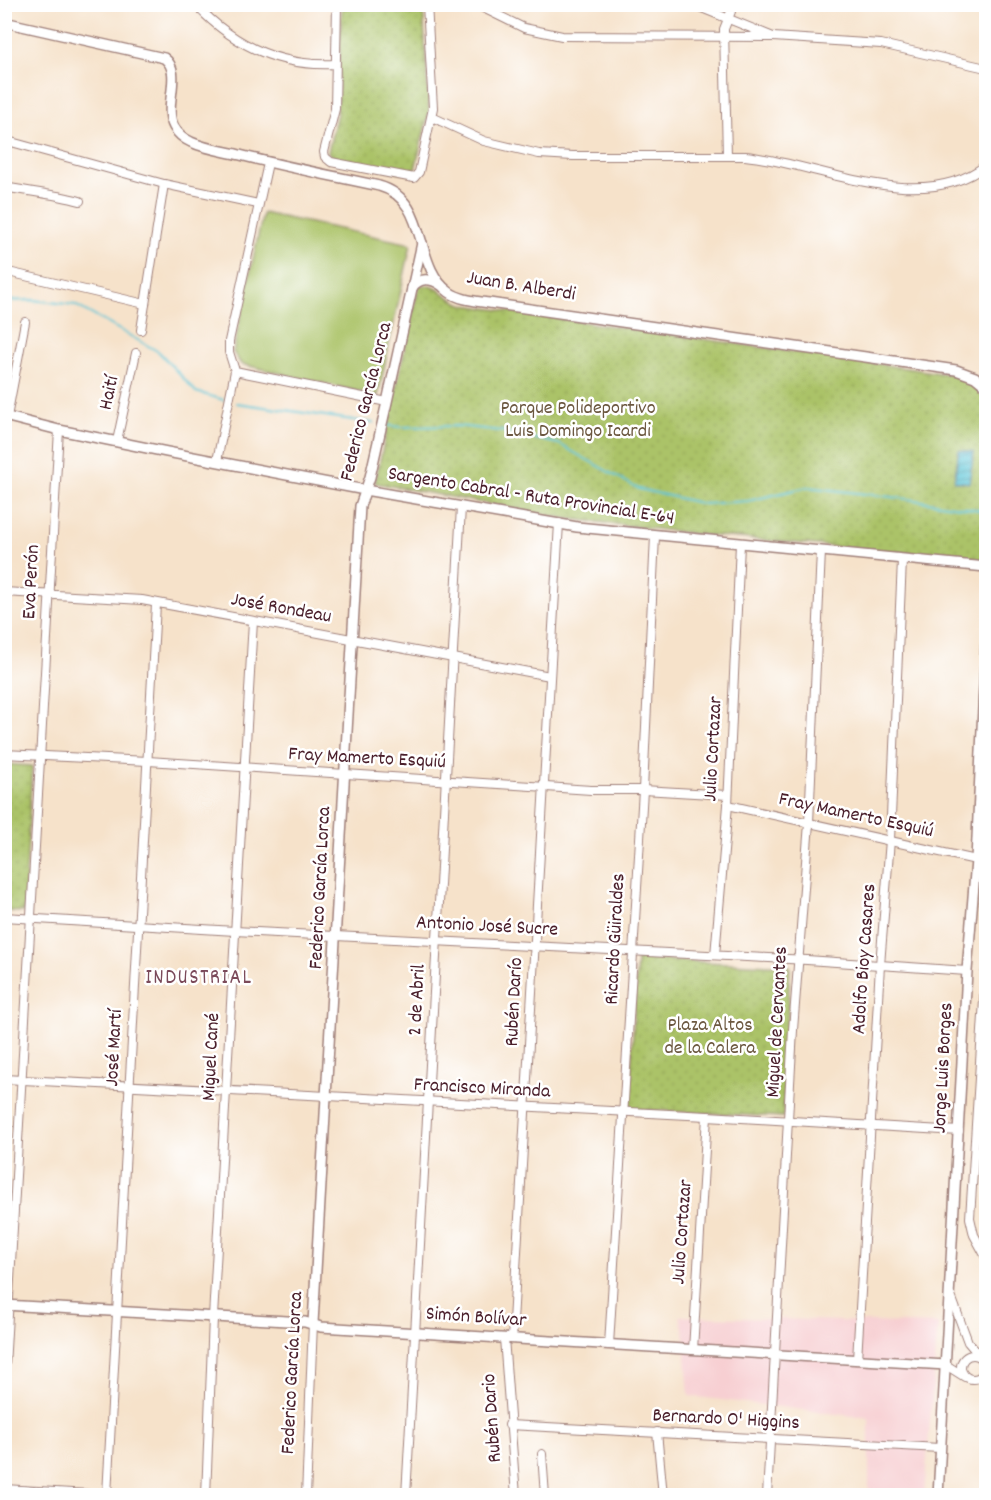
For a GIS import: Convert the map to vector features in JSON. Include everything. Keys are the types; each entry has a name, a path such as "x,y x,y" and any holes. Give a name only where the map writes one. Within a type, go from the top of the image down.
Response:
{"street":[{"path":"195,4 225,32 258,51 292,61 335,64"},
{"path":"337,4 335,109 324,152 325,157 331,162 414,178 419,172 434,108 426,4"},
{"path":"475,4 531,31 562,36 773,37 881,44 987,68"},
{"path":"692,4 773,37"},
{"path":"728,156 723,37 727,18 734,4"},
{"name":"Juan B. Alberdi","path":"4,22 164,58 171,65 173,72 169,110 173,126 184,138 201,146 394,191 407,204 435,274 444,288 460,297 956,370 968,374 986,386"},
{"path":"432,117 484,141 546,155 755,157 846,179 900,186 952,183 987,165"},
{"path":"4,140 164,184 258,204"},
{"path":"217,461 236,371 229,352 229,341 268,163"},
{"path":"141,330 164,184"},
{"path":"4,187 54,194 80,201"},
{"name":"Federico García Lorca","path":"306,1496 313,1323 360,506 370,477 422,242"},
{"path":"4,270 145,304"},
{"path":"412,288 419,281 428,280 444,288"},
{"path":"6,417 25,322"},
{"name":"Haití","path":"117,441 136,353"},
{"path":"236,371 387,402"},
{"name":"Sargento Cabral - Ruta Provincial E-64","path":"6,417 58,430 365,490 559,523 655,536 987,567"},
{"name":"Eva Perón","path":"4,1384 58,430"},
{"name":"2 de Abril","path":"406,1496 461,507"},
{"name":"Rubén Darío","path":"508,1339 526,1107 559,523"},
{"name":"Ricardo Güiraldes","path":"609,1345 643,790 655,536"},
{"name":"Julio Cortazar","path":"715,955 728,805 740,544"},
{"name":"Miguel de Cervantes","path":"767,1496 788,1120 809,823 821,551"},
{"name":"Adolfo Bioy Casares","path":"857,1360 880,965 890,840 902,560"},
{"name":"José Rondeau","path":"4,592 156,603 550,676"},
{"name":"José Martí","path":"106,1495 156,603"},
{"name":"Miguel Cané","path":"206,1496 213,1317 253,621"},
{"name":"Jorge Luis Borges","path":"938,1496 987,642"},
{"name":"Fray Mamerto Esquiú","path":"4,754 345,773 591,790 643,790 728,795"},
{"name":"Fray Mamerto Esquiú","path":"728,805 976,860"},
{"name":"Antonio José Sucre","path":"4,917 715,955 967,971"},
{"path":"986,970 984,1068 970,1218 974,1235 987,1257"},
{"name":"Francisco Miranda","path":"4,1079 959,1131"},
{"name":"Julio Cortazar","path":"693,1350 707,1116"},
{"path":"950,1294 968,1342 984,1360 986,1372 975,1379 966,1377 962,1370 962,1363 969,1355 984,1360"},
{"name":"Simón Bolívar","path":"7,1306 313,1323 321,1327 857,1360 946,1365 962,1363"},
{"name":"Rubén Dario","path":"508,1339 509,1425 516,1496"},
{"name":"Simón Bolívar","path":"946,1365 966,1377"},
{"name":"Bernardo O' Higgins","path":"509,1425 940,1448"},
{"path":"657,1432 663,1496"},
{"path":"542,1454 545,1496"},
{"path":"4,1490 123,1496"}],"shaded area":[{"path":"680,1316 938,1324 924,1495 871,1496 869,1494 869,1418 689,1396 684,1333"}],"green space":[{"path":"342,5 423,5 429,112 414,173 409,174 331,157 328,152 337,113"},
{"path":"263,213 411,244 378,396 241,364 233,352"},
{"name":"Parque Polideportivo Luis Domingo Icardi","path":"419,285 437,289 465,305 968,377 986,390 986,556 982,560 706,535 563,518 375,483"},
{"path":"5,764 32,766 24,912 5,911"},
{"name":"Plaza Altos de la Calera","path":"637,959 790,966 783,1117 629,1109"}],"water":[{"path":"959,450 974,452 969,483 954,481"}],"waterway":[{"path":"4,301 33,300 75,305 159,352 196,392 224,400"},
{"path":"237,403 373,423"},
{"path":"386,425 400,427 458,426 501,431 559,444 639,489 704,504 748,501 807,487 986,511"}],"district":[{"name":"INDUSTRIAL","path":"199,979"}]}
